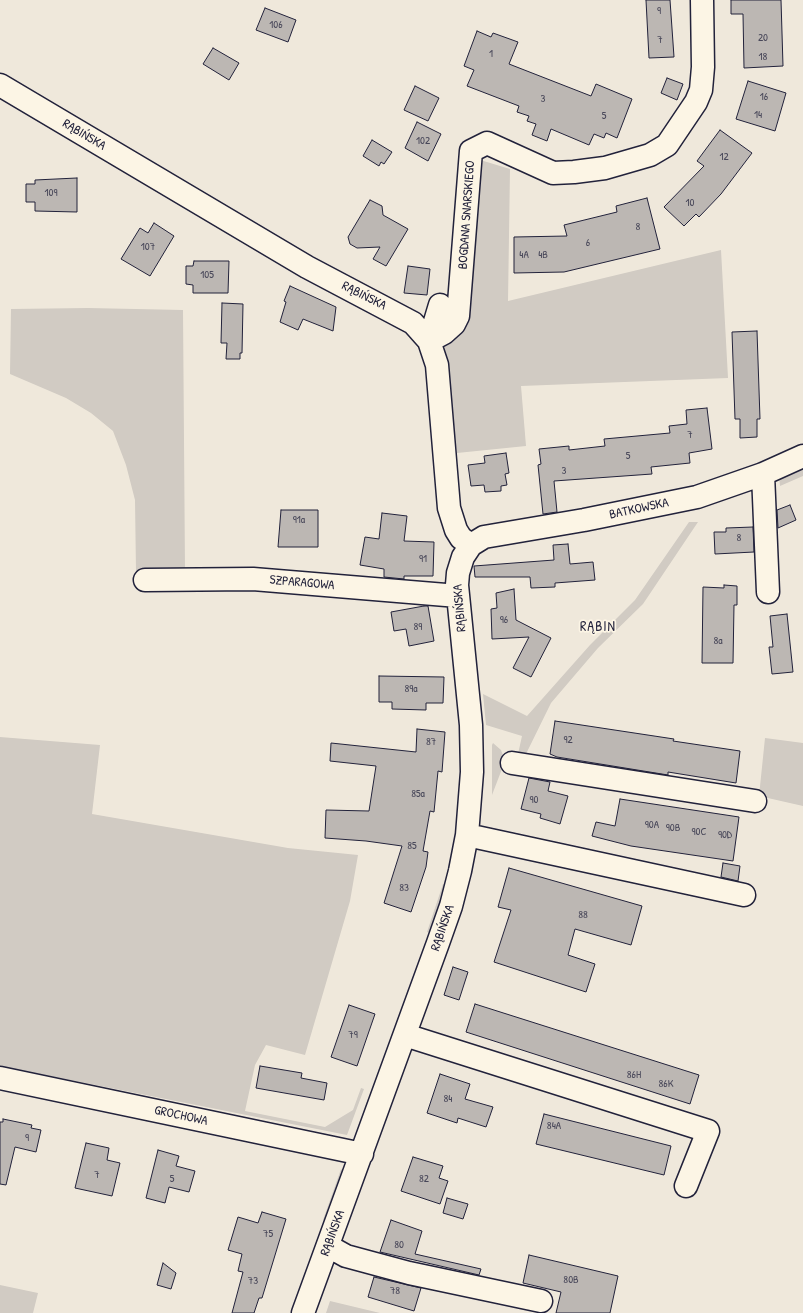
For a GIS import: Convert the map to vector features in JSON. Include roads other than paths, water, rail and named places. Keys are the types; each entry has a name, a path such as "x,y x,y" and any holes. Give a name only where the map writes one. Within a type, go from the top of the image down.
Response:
{"street":[{"name":"BOGDANA SNARSKIEGO","path":"426,337 444,333 454,324 458,316 471,151 488,143 553,173 605,168 650,155 667,145 696,102 701,90 703,67 702,0"},
{"name":"RĄBIŃSKA","path":"0,85 287,255 413,323 426,337 437,365 449,508 456,530 461,538 471,545 463,557 458,573 458,596 472,748 472,772 467,834 451,906 303,1313"},
{"path":"426,337 434,325 440,305"},
{"name":"BATKOWSKA","path":"471,545 476,540 499,533 584,520 697,496 763,474 803,456"},
{"path":"763,474 768,592"},
{"name":"SZPARAGOWA","path":"145,580 253,579 458,596"},
{"path":"512,763 755,801"},
{"path":"467,834 744,895"},
{"path":"405,1035 708,1131 686,1186"},
{"name":"GROCHOWA","path":"0,1078 362,1154"},
{"path":"328,1246 346,1256 409,1273 541,1301"}],"district":[{"name":"RĄBIN","path":"598,627"}]}
